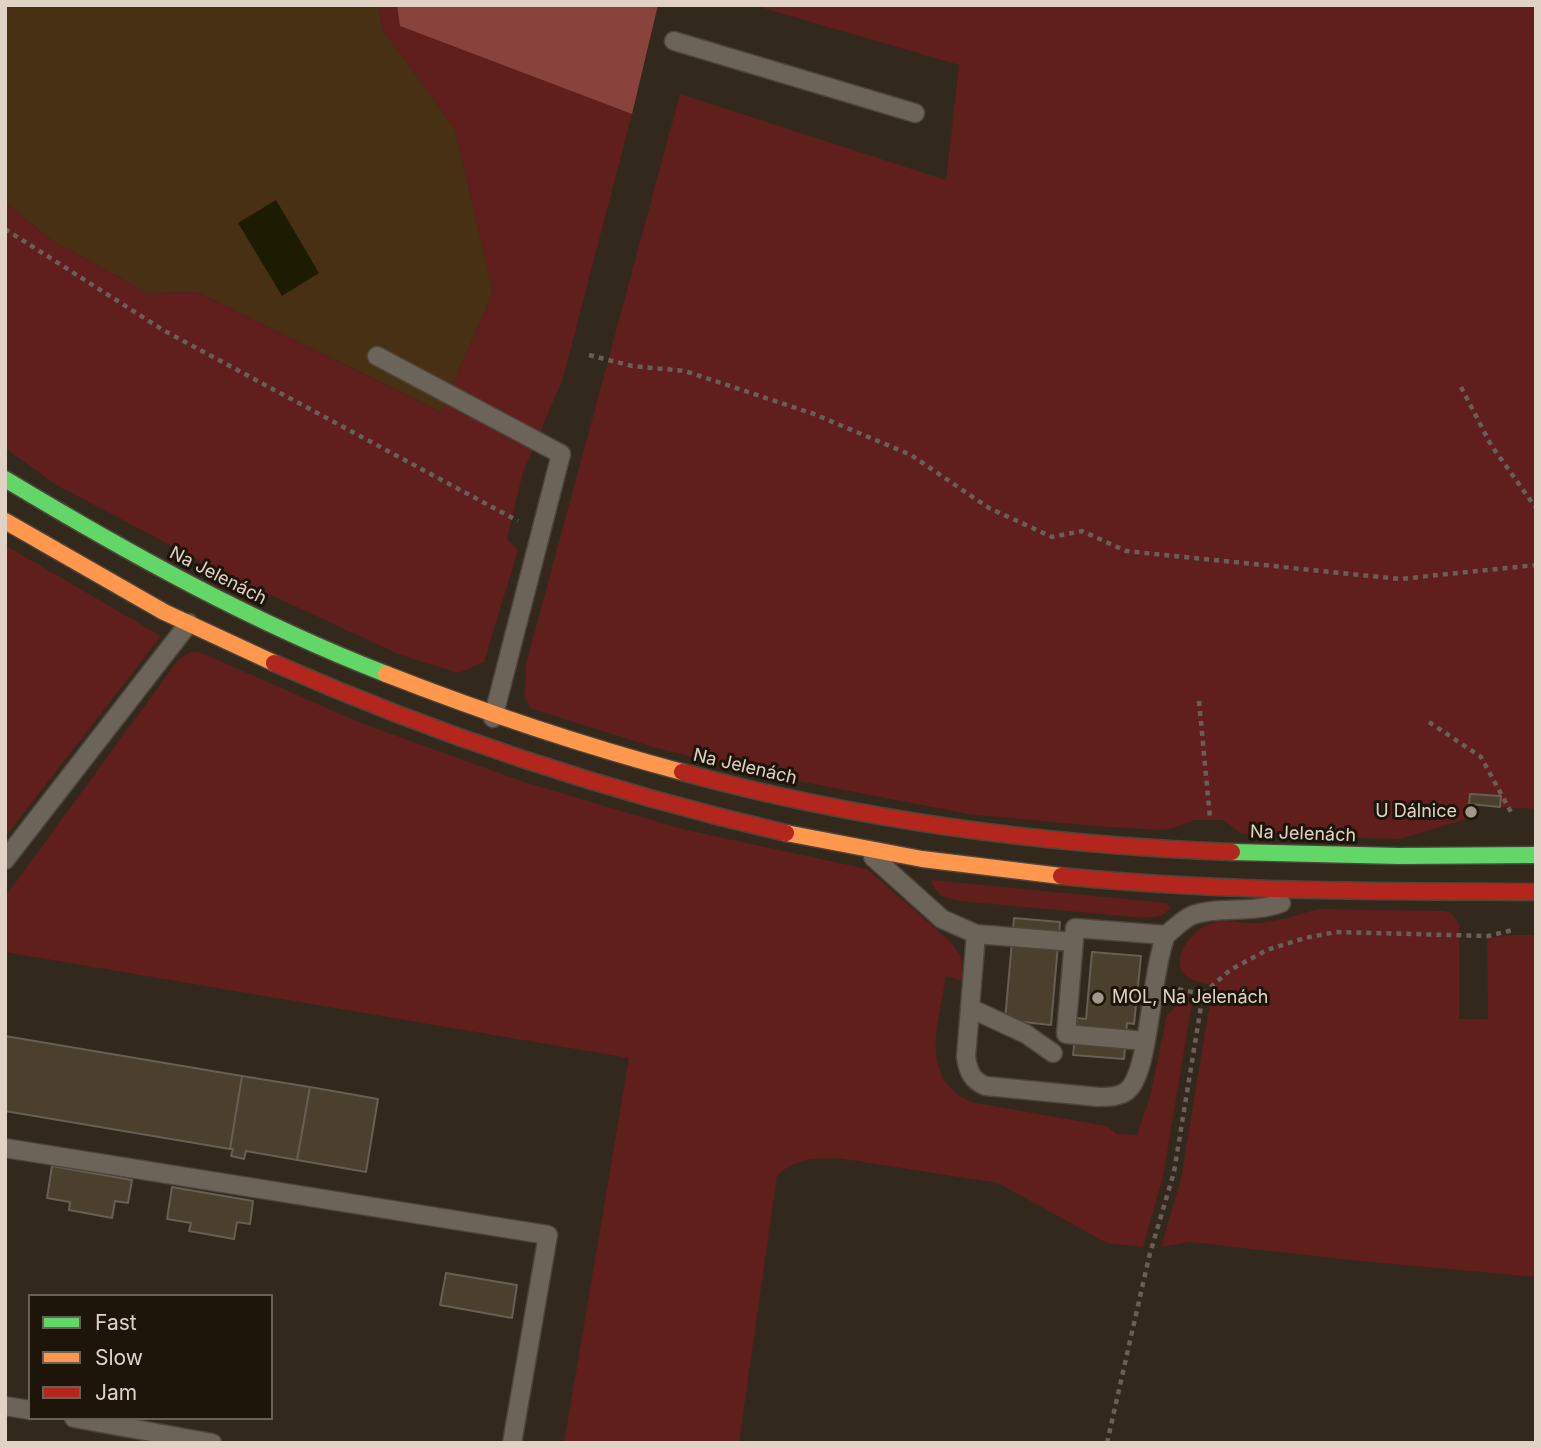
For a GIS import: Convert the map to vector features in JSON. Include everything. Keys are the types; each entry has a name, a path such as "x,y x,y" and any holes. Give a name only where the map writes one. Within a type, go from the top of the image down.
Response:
{"main road":[{"name":"Na Jelenách","path":"5,479 81,527 209,595 368,667 493,715 576,743 699,777 842,810 993,834 1119,846 1407,856 1536,855"},
{"path":"5,521 188,624 362,702 485,748 591,783 688,810 865,850 939,862 1108,881 1316,891 1536,892"}],"lane":[{"path":"674,41 915,113"},
{"path":"376,356 561,454 485,748"},
{"path":"5,860 209,595"},
{"path":"865,850 942,919 976,934 1074,942"},
{"path":"976,934 966,1057 971,1076 978,1084 986,1087 1098,1097 1118,1096 1130,1089 1135,1080 1145,1041 1157,961 1166,935 1181,922 1199,914 1254,911 1316,891"},
{"path":"1145,1041 1066,1034 1075,928 1166,935"},
{"path":"970,1008 1026,1034 1053,1053"},
{"path":"5,1148 548,1235 512,1443"},
{"path":"5,1406 28,1410"},
{"path":"85,1420 212,1443"}],"path":[{"path":"5,229 163,330 541,534"},
{"path":"589,355 632,366 685,371 814,414 911,455 989,508 1052,537 1082,531 1126,551 1400,579 1536,565"},
{"path":"1461,387 1491,445 1536,508"},
{"path":"1199,701 1211,850"},
{"path":"1429,722 1481,757 1512,814"},
{"path":"1107,1443 1149,1257 1174,1172 1203,994 1230,970 1267,950 1305,937 1336,932 1488,936 1513,930"},
{"path":"1154,984 1203,994"}],"shaded area":[{"path":"5,5 379,5 383,30 455,129 493,292 441,412 197,292 147,293 50,239 5,202"},
{"path":"379,5 397,5 401,26 632,114 563,378 523,472 507,539 518,550 484,662 458,673 398,654 213,568 55,484 5,448 5,202 50,239 147,293 197,292 441,412 493,292 455,129 383,30"},
{"path":"397,5 658,5 632,114 400,26"},
{"path":"753,5 1536,5 1536,809 1500,807 1500,796 1471,794 1466,819 1400,839 1241,834 1224,820 1194,820 1162,830 968,814 762,774 653,747 530,708 525,698 526,664 680,94 946,180 959,65"},
{"path":"276,200 319,273 282,296 238,223"},
{"path":"5,545 161,636 5,837"},
{"path":"197,651 361,723 524,782 682,829 867,869 951,942 961,957 963,981 946,976 936,1047 938,1064 944,1078 954,1091 971,1102 1106,1126 1117,1134 1137,1135 1150,1096 1167,1015 1179,1004 1192,1003 1163,1177 1143,1247 1107,1243 998,1183 837,1158 809,1159 789,1166 777,1175 739,1443 564,1443 629,1058 5,952 5,897 178,660"},
{"path":"932,880 1167,903 1171,908 1161,916 1144,918 958,901 940,895"},
{"path":"1318,909 1445,911 1453,915 1459,926 1459,1019 1488,1019 1487,938 1536,935 1536,1277 1190,1242 1161,1247 1181,1179 1213,985 1185,975 1180,965 1182,951 1195,933 1215,922 1260,923"}],"building":[{"path":"1470,794 1501,796 1500,807 1469,804"},
{"path":"1014,918 1060,922 1051,1025 1005,1020"},
{"path":"1092,952 1141,956 1134,1024 1127,1023 1124,1059 1073,1055 1077,1018 1086,1019"},
{"path":"5,1036 242,1076 230,1149 5,1111"},
{"path":"242,1076 310,1087 297,1160 246,1151 244,1159 231,1156"},
{"path":"310,1087 378,1099 366,1172 297,1160"},
{"path":"52,1166 132,1180 128,1203 115,1201 112,1218 69,1210 70,1202 47,1198"},
{"path":"172,1187 253,1201 250,1224 237,1222 234,1239 189,1231 191,1223 167,1219"},
{"path":"446,1273 517,1285 512,1318 440,1305"}],"traffic: fast":[{"path":"5,479 191,585 287,632 386,674"},
{"path":"1232,852 1399,856 1536,855"}],"traffic: slow":[{"path":"5,521 164,612 274,663"},
{"path":"386,674 532,727 682,772"},
{"path":"786,833 922,859 1061,876"}],"traffic: jam":[{"path":"274,663 399,715 526,760 655,799 786,833"},
{"path":"682,772 818,804 955,828 1093,843 1232,852"},
{"path":"1061,876 1239,888 1536,892"}],"place":[{"name":"U Dálnice","path":"1471,812"},
{"name":"MOL, Na Jelenách","path":"1098,998"}]}
